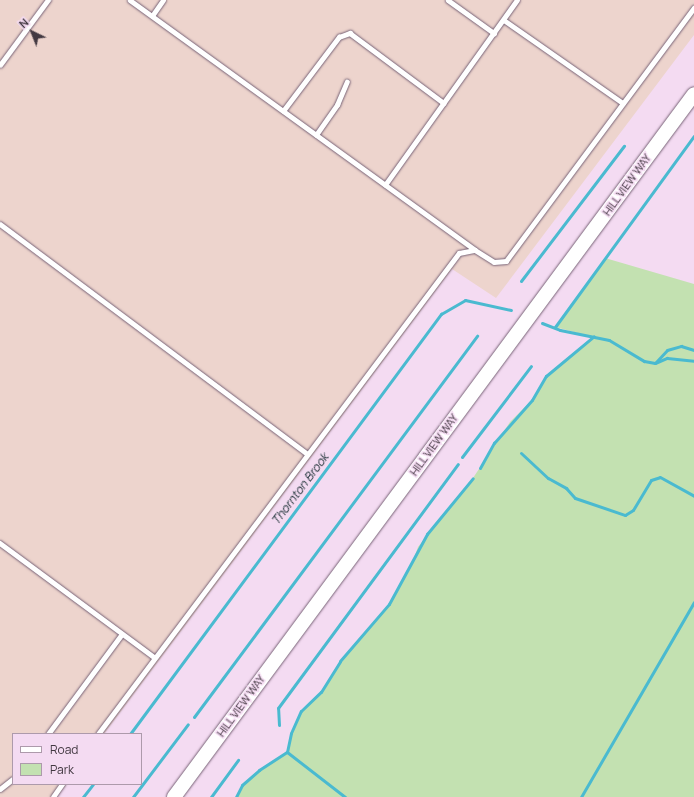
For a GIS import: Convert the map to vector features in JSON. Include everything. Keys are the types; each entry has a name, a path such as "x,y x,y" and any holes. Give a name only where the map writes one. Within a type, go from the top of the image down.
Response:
{"main road":[{"name":"HILL VIEW WAY","path":"174,797 694,94"}],"lane":[{"path":"0,65 48,0"},
{"path":"130,0 475,250 494,262 506,262 694,8"},
{"path":"152,16 164,0"},
{"path":"448,0 494,33"},
{"path":"385,185 517,0"},
{"path":"504,20 623,103"},
{"path":"283,111 339,37 350,33 444,103"},
{"path":"316,135 337,105 347,82"},
{"path":"0,224 307,454"},
{"path":"99,733 154,657 459,253 475,250"},
{"path":"0,543 154,657"},
{"path":"49,733 122,634"},
{"path":"0,789 12,780"},
{"path":"53,797 61,785"}],"shaded area":[{"path":"0,0 694,0 694,35 496,298 452,269 105,733 12,733 12,785 66,785 57,797 0,797"}],"green space":[{"path":"605,258 694,284 694,797 236,797 242,785 259,770 287,752 291,733 301,711 321,692 340,661 389,604 413,561 418,547 473,478 510,422 532,400 546,376 593,337 555,327"}],"waterway":[{"path":"555,327 694,136"},
{"path":"521,281 624,146"},
{"name":"Thornton Brook","path":"131,733 441,314 465,300 511,310"},
{"name":"Thornton Brook","path":"542,323 560,330 609,340 644,361 655,363 667,358 694,361"},
{"path":"194,717 477,336"},
{"path":"480,468 494,443 532,400 546,376 594,336"},
{"path":"656,362 667,350 681,346 694,350"},
{"path":"462,457 531,366"},
{"path":"521,453 548,478 566,488 575,498 625,515 633,510 651,480 660,477 694,496"},
{"path":"279,725 278,708 458,464"},
{"path":"345,797 287,752 291,733 301,711 321,692 340,661 389,604 427,534 473,478"},
{"path":"581,797 694,602"},
{"path":"133,797 188,724"},
{"path":"236,797 242,785 259,770 287,752"},
{"path":"211,797 238,760"},
{"name":"Thornton Brook","path":"83,797 92,785"}]}
